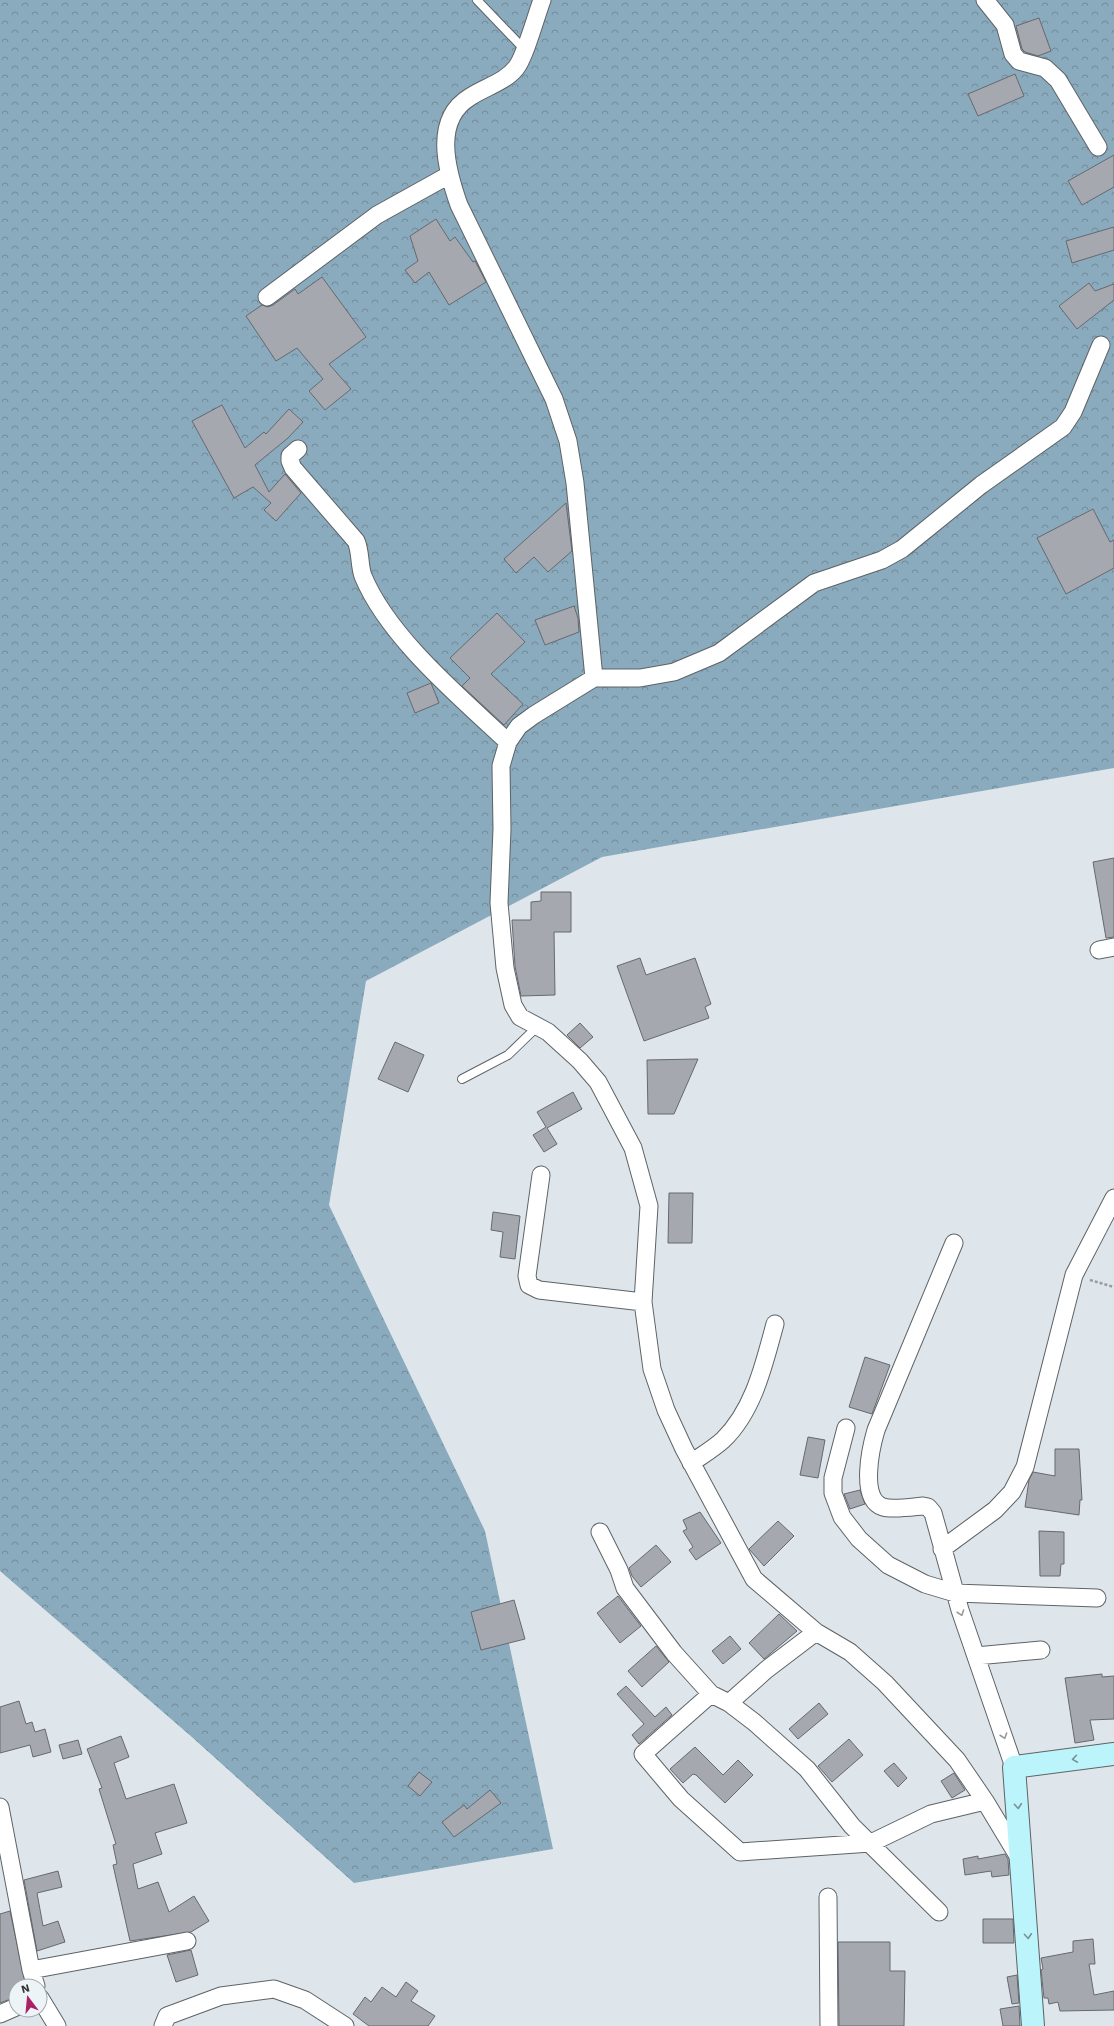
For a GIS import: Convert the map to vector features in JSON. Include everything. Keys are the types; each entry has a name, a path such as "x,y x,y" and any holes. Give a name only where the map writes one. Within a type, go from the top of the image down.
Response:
{"main road":[{"path":"1033,2026 1023,1863 1014,1767 1114,1754"}],"street":[{"path":"542,0 520,62 510,75 470,97 452,115 445,139 449,175 459,205 544,378 562,420 572,462 575,483 594,678"},
{"path":"986,0 1005,25 1013,54 1019,61 1045,68 1058,80 1098,146"},
{"path":"267,297 377,215 449,175"},
{"path":"1023,1863 986,1801 957,1760 885,1683 850,1652 816,1632 754,1579 690,1463 666,1410 652,1369 643,1302 649,1206 633,1148 598,1082 569,1050 548,1032 520,1017 515,1012 505,968 499,903 502,829 502,766 508,742 516,730 526,720 594,678 640,678 674,672 719,653 814,583 882,560 902,549 981,485 1063,427 1073,412 1101,345"},
{"path":"298,449 290,456 290,461 293,468 356,540 360,553 363,575 378,606 432,670 508,742"},
{"path":"541,1175 527,1276 529,1285 539,1290 643,1302"},
{"path":"942,1549 994,1510 1012,1492 1024,1467 1074,1275 1114,1198"},
{"path":"954,1243 876,1430 870,1456 869,1470 871,1494 880,1505 890,1508 923,1506 932,1510 955,1593 1014,1767"},
{"path":"690,1463 722,1440 740,1420 763,1368 775,1324"},
{"path":"846,1428 833,1478 833,1493 842,1517 859,1539 888,1565 925,1584 955,1593 1097,1598"},
{"path":"600,1532 620,1570 625,1588 656,1631 711,1694 729,1703 754,1722 807,1769 852,1826 871,1843 939,1912"},
{"path":"729,1703 766,1670 816,1632"},
{"path":"976,1656 1041,1650"},
{"path":"711,1694 643,1754 681,1799 740,1852 871,1843 931,1814 986,1801"},
{"path":"0,1807 34,1978 187,1941"},
{"path":"828,1897 829,2026"},
{"path":"163,2026 167,2016 221,1996 274,1989 305,2000 345,2026"},
{"path":"48,2011 57,2026"}],"lane":[{"path":"477,0 524,49"},
{"path":"462,1079 508,1055 538,1026"}],"path":[{"path":"1074,1275 1114,1287"}],"green space":[{"path":"0,0 1114,0 1114,768 602,857 366,981 329,1205 485,1531 553,1849 354,1883 193,1738 0,1571"}],"building":[{"path":"1039,18 1051,51 1038,56 1025,52 1022,49 1016,26"},
{"path":"1015,74 1024,96 978,116 968,94"},
{"path":"1114,155 1114,187 1082,205 1068,181"},
{"path":"436,219 450,241 455,237 473,262 475,261 486,282 449,305 429,272 415,283 405,270 418,261 410,236"},
{"path":"1114,227 1114,250 1072,263 1066,241"},
{"path":"322,277 366,337 329,364 351,389 325,410 309,391 323,379 297,348 276,361 246,316 262,305 268,307 273,305 295,289 298,294"},
{"path":"1089,283 1095,291 1114,284 1114,300 1077,329 1059,306"},
{"path":"222,405 245,448 264,432 266,434 289,409 303,422 288,438 255,465 269,492 285,474 301,493 276,521 264,510 271,503 253,487 234,498 192,421"},
{"path":"566,503 572,551 548,572 534,557 516,573 504,559"},
{"path":"1093,509 1110,542 1114,540 1114,568 1066,594 1037,538"},
{"path":"574,606 578,618 579,632 545,645 535,620"},
{"path":"497,613 525,642 491,674 523,704 504,725 462,686 470,678 450,658"},
{"path":"431,683 439,703 415,713 407,693"},
{"path":"1114,858 1114,937 1106,938 1093,862"},
{"path":"541,892 571,892 571,932 554,932 555,995 521,996 515,966 512,920 531,920 531,902 541,901"},
{"path":"640,958 646,975 695,958 711,1004 705,1007 709,1018 644,1041 617,966"},
{"path":"580,1023 593,1037 580,1048 567,1035"},
{"path":"395,1042 424,1055 408,1092 378,1079"},
{"path":"698,1059 674,1114 648,1114 647,1060"},
{"path":"573,1092 582,1109 547,1128 557,1144 544,1152 533,1135 546,1127 537,1112"},
{"path":"669,1193 693,1193 692,1243 668,1243"},
{"path":"493,1212 520,1216 515,1259 500,1257 503,1232 491,1230"},
{"path":"865,1357 890,1365 872,1414 849,1407"},
{"path":"808,1437 825,1440 818,1478 800,1475"},
{"path":"1055,1449 1079,1449 1082,1500 1080,1500 1079,1515 1025,1507 1029,1480 1033,1472 1055,1476"},
{"path":"860,1490 865,1504 850,1509 844,1494"},
{"path":"700,1512 721,1543 696,1560 689,1550 693,1547 683,1531 687,1529 683,1520"},
{"path":"778,1521 794,1536 764,1566 749,1549"},
{"path":"1039,1531 1064,1532 1064,1564 1061,1564 1060,1576 1040,1576"},
{"path":"656,1545 671,1562 641,1587 632,1576 629,1568"},
{"path":"618,1596 641,1626 620,1643 597,1613"},
{"path":"514,1600 525,1639 481,1650 471,1612"},
{"path":"779,1614 797,1631 764,1659 749,1643"},
{"path":"730,1636 741,1649 723,1664 712,1651"},
{"path":"656,1646 669,1662 642,1687 628,1671"},
{"path":"1102,1674 1102,1677 1114,1676 1114,1719 1090,1720 1094,1740 1075,1743 1065,1678"},
{"path":"626,1686 655,1717 666,1707 672,1715 639,1744 632,1735 644,1724 617,1694"},
{"path":"19,1701 26,1724 32,1722 35,1732 45,1729 51,1752 33,1757 30,1745 0,1753 0,1707"},
{"path":"819,1703 828,1714 798,1739 789,1729"},
{"path":"121,1736 129,1757 114,1763 126,1799 174,1784 187,1823 155,1833 162,1854 133,1864 138,1889 158,1882 169,1912 194,1896 209,1921 191,1932 130,1941 113,1865 117,1864 113,1845 116,1844 99,1789 102,1788 87,1749"},
{"path":"849,1739 863,1755 832,1782 818,1766"},
{"path":"78,1740 82,1754 63,1759 59,1745"},
{"path":"695,1747 723,1775 738,1760 753,1775 725,1803 696,1775 693,1774 683,1783 670,1769"},
{"path":"894,1763 907,1778 898,1787 884,1771"},
{"path":"419,1772 432,1782 420,1796 408,1786"},
{"path":"954,1773 965,1790 952,1798 941,1781"},
{"path":"490,1790 501,1803 454,1837 442,1822 464,1805 467,1809"},
{"path":"1005,1854 1008,1859 1009,1875 992,1877 991,1871 965,1875 963,1859 978,1856 978,1859"},
{"path":"58,1871 62,1887 37,1893 43,1926 58,1921 65,1942 37,1951 24,1880"},
{"path":"10,1911 24,1978 8,1978 8,2000 0,2003 0,1914"},
{"path":"983,1919 1013,1919 1014,1943 983,1943"},
{"path":"1093,1939 1095,1964 1089,1964 1094,1995 1114,1991 1114,2010 1060,2011 1058,2002 1049,2004 1048,1998 1044,1998 1041,1958 1073,1952 1073,1941"},
{"path":"838,1942 890,1942 890,1971 905,1971 904,2026 839,2026"},
{"path":"191,1950 198,1975 176,1982 167,1955"},
{"path":"1017,1975 1019,2003 1012,2004 1007,1977"},
{"path":"406,1982 418,1991 411,2001 435,2016 428,2026 369,2026 353,2014 365,1997 371,2002 382,1987 396,1997"},
{"path":"1019,2006 1020,2026 1003,2026 1000,2009"}]}
